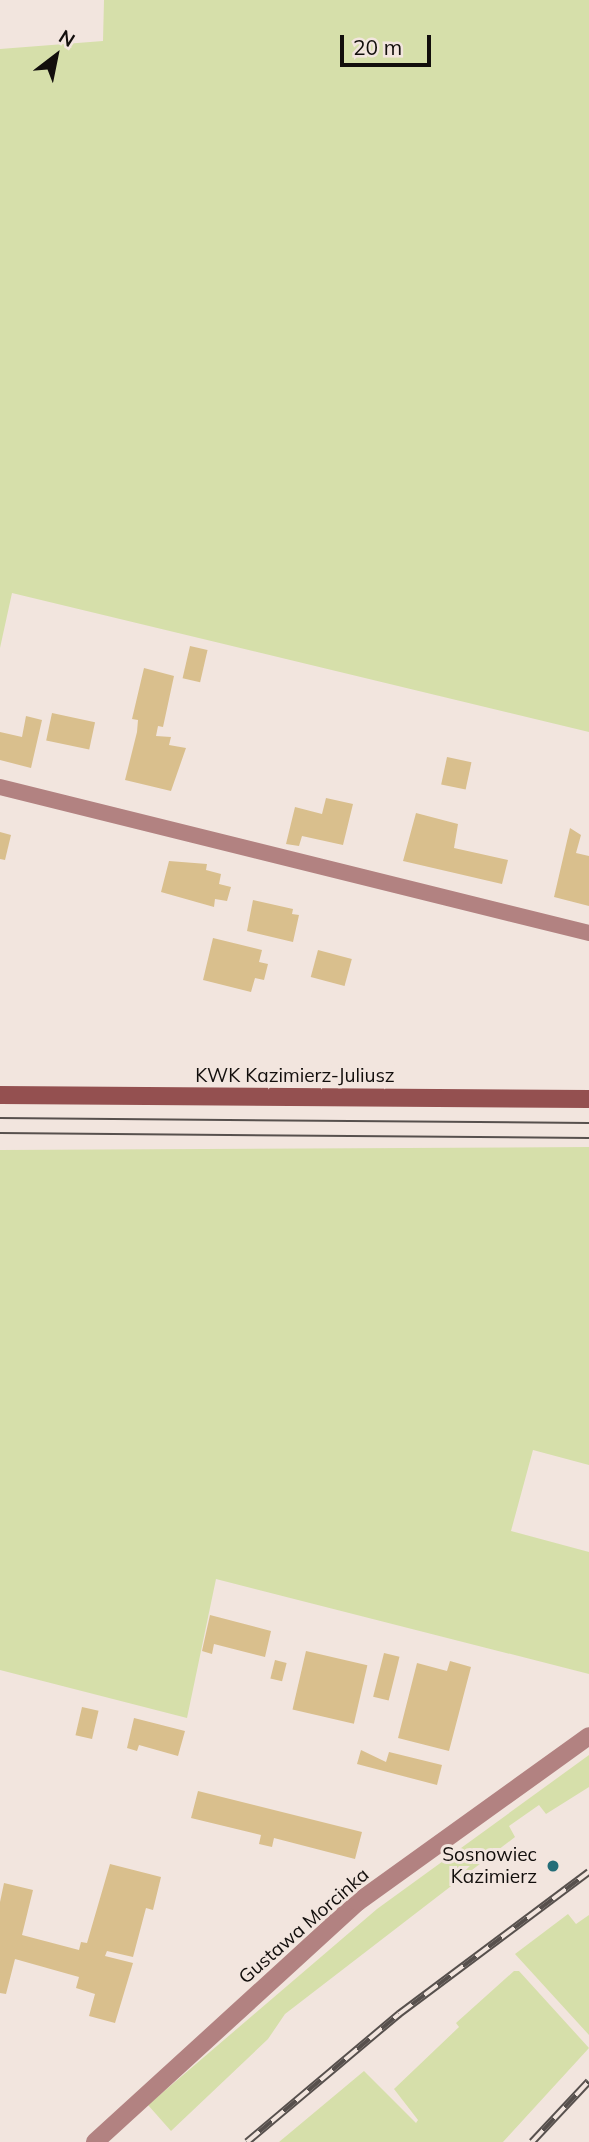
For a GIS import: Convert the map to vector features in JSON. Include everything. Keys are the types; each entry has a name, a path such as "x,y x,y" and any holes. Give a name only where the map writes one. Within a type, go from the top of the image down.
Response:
{"street":[{"name":"KWK Kazimierz-Juliusz","path":"0,1095 589,1099"},
{"name":"Gustawa Morcinka","path":"95,2142 358,1902 589,1736"}],"lane":[{"path":"0,787 589,933"}],"green space":[{"path":"104,0 589,0 589,732 12,593 0,648 0,49 103,41"},
{"path":"589,1147 589,1465 533,1450 511,1531 589,1552 589,1674 216,1579 187,1718 0,1670 0,1150"},
{"path":"589,1755 589,1787 546,1814 539,1805 509,1826 515,1837 285,2014 268,2039 171,2131 148,2105 377,1909"},
{"path":"568,1914 576,1924 589,1915 589,2035 515,1954"},
{"path":"514,1971 519,1971 589,2048 503,2142 279,2142 364,2071 416,2123 418,2120 394,2089 459,2027 456,2023"}],"building":[{"path":"190,646 208,650 200,682 183,678"},
{"path":"144,668 174,676 163,727 158,726 156,736 171,737 169,745 186,748 171,791 125,780 137,732 138,720 132,719"},
{"path":"52,713 95,722 89,750 46,740"},
{"path":"26,716 42,720 31,768 0,760 0,732 22,737"},
{"path":"447,757 471,762 466,790 441,784"},
{"path":"326,798 353,804 343,845 302,836 299,846 286,844 295,807 322,814"},
{"path":"416,813 458,824 454,848 508,860 502,884 403,861"},
{"path":"570,828 581,835 576,853 589,856 589,906 554,897"},
{"path":"0,832 11,835 5,860 0,859"},
{"path":"169,861 207,864 206,870 221,874 219,884 231,887 227,901 215,899 214,907 161,892"},
{"path":"253,900 293,909 292,914 299,915 293,942 247,931"},
{"path":"213,938 262,950 259,962 268,964 264,980 255,978 251,992 203,980"},
{"path":"318,950 352,959 345,986 311,977"},
{"path":"210,1615 271,1631 265,1657 214,1644 212,1654 202,1651"},
{"path":"306,1651 367,1665 354,1724 293,1709"},
{"path":"384,1653 400,1657 389,1701 373,1697"},
{"path":"275,1660 287,1663 282,1681 270,1678"},
{"path":"450,1661 471,1667 449,1751 398,1738 417,1663 447,1671"},
{"path":"82,1707 99,1711 92,1739 75,1735"},
{"path":"134,1718 185,1731 178,1756 139,1745 137,1751 127,1748"},
{"path":"361,1750 386,1762 389,1752 442,1765 437,1785 357,1764"},
{"path":"198,1791 362,1832 355,1859 274,1838 272,1847 259,1844 261,1835 191,1818"},
{"path":"110,1864 161,1877 153,1910 146,1908 133,1957 107,1951 105,1956 133,1963 115,2023 89,2016 95,1994 76,1988 79,1977 15,1959 6,1994 0,1993 0,1902 4,1883 33,1890 22,1935 79,1950 81,1942 87,1943"}],"tram line":[{"path":"0,1118 589,1123"},
{"path":"0,1133 589,1138"}],"railway":[{"path":"247,2142 399,2014 589,1872"},
{"path":"532,2142 589,2081"}],"place":[{"name":"Sosnowiec Kazimierz","path":"553,1866"}]}
